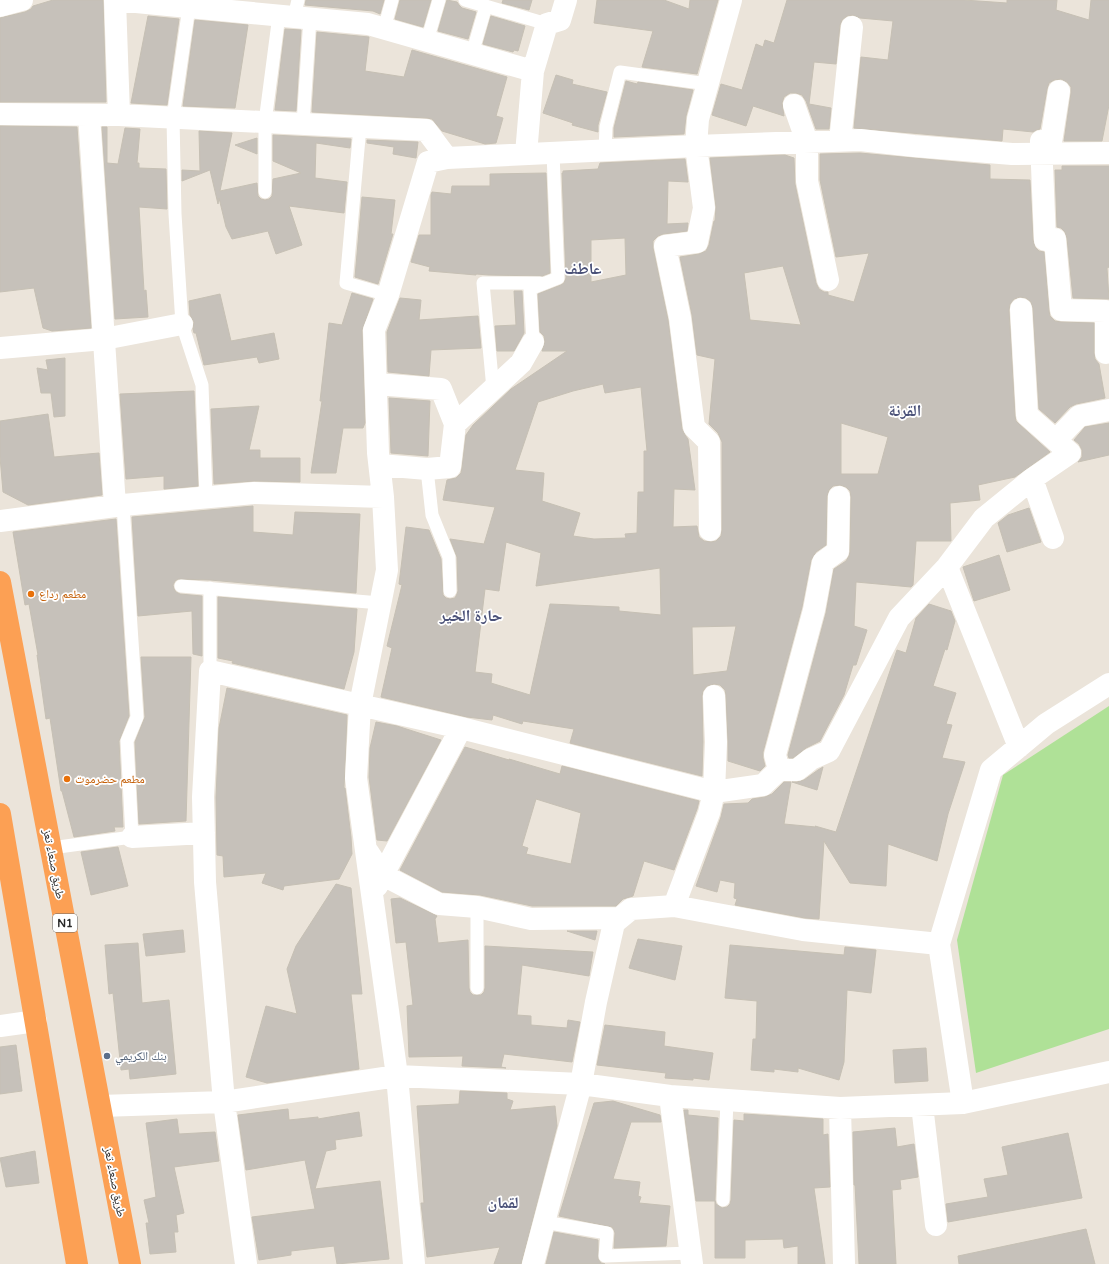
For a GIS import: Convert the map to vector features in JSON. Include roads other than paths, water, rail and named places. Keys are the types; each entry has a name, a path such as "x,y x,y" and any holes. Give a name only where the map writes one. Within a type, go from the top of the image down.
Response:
{"highway":[{"name":"طريق صنعاء تعز","path":"0,582 130,1264"},
{"path":"1,824 77,1264"}],"street":[{"path":"0,6 22,0"},
{"path":"119,115 116,0 189,7 257,7 368,24 533,71"},
{"path":"526,154 533,71 547,24 560,20 566,0"},
{"path":"710,530 709,442 694,427 680,318 665,246 696,242 704,208 696,146 698,119 731,0"},
{"path":"840,141 852,28"},
{"path":"1059,91 1051,142 1041,141 1045,240 1054,239 1061,310 1106,311 1106,353"},
{"path":"794,105 807,142 807,181 828,280"},
{"path":"0,114 119,115 426,130 447,158"},
{"path":"90,115 104,339 119,505"},
{"path":"414,1264 397,1076 356,778 360,704 387,570 380,465 374,330 388,295 428,162 447,158 860,140 1012,154 1109,153"},
{"path":"246,1264 224,1102 205,882 203,797 210,671 461,728 714,792 763,785 779,770 797,770 811,758 829,751 899,618 948,567 984,518 1032,479 1070,453 1027,415 1020,308"},
{"path":"0,348 104,339 182,324"},
{"path":"455,424 521,363 533,342"},
{"path":"376,384 441,389 455,424 450,467 427,469 380,465"},
{"path":"1056,440 1079,416 1109,410"},
{"path":"1032,479 1053,538"},
{"path":"0,521 119,505 254,493 383,496"},
{"path":"779,770 775,755 814,610 823,562 838,551 839,497"},
{"path":"948,567 1018,747"},
{"path":"963,1103 939,944 991,770 1046,724 1109,684"},
{"path":"674,906 709,813 714,792 716,742 714,696"},
{"path":"372,895 461,728"},
{"path":"132,837 204,833"},
{"path":"366,850 383,875 439,904 477,907 531,918 620,918"},
{"path":"533,1264 581,1084 596,1002 614,923 631,909 674,906 803,930 939,944"},
{"path":"0,1026 36,1021"},
{"path":"100,1106 224,1102 397,1076 581,1084 670,1096 840,1108 963,1103 1109,1072"},
{"path":"670,1096 692,1259"},
{"path":"922,1105 936,1225"},
{"path":"840,1108 844,1264"}],"lane":[{"path":"384,29 392,0"},
{"path":"427,41 439,0"},
{"path":"465,0 547,24"},
{"path":"472,54 486,6"},
{"path":"189,7 173,118 175,214 182,324 202,385 206,497"},
{"path":"265,192 265,122 295,13"},
{"path":"295,13 303,124"},
{"path":"605,150 606,127 620,72 708,84"},
{"path":"360,127 346,283 388,295"},
{"path":"533,342 530,289 558,278 553,153"},
{"path":"493,389 483,283 545,283"},
{"path":"427,469 432,515 449,557 450,591"},
{"path":"51,848 132,837 127,741 137,717 119,505"},
{"path":"182,586 380,603"},
{"path":"210,588 210,675"},
{"path":"476,988 477,907"},
{"path":"723,1200 727,1100"},
{"path":"544,1222 607,1233 605,1256 692,1259"}],"place":[{"name":"مطعم رداع","path":"31,594"},
{"name":"مطعم حضرموت","path":"67,779"},
{"name":"بنك الكريمي","path":"107,1056"}],"district":[{"name":"عاطف","path":"583,268"},
{"name":"القرنة","path":"905,410"},
{"name":"حارة الخير","path":"471,615"},
{"name":"لقمان","path":"503,1202"}]}
